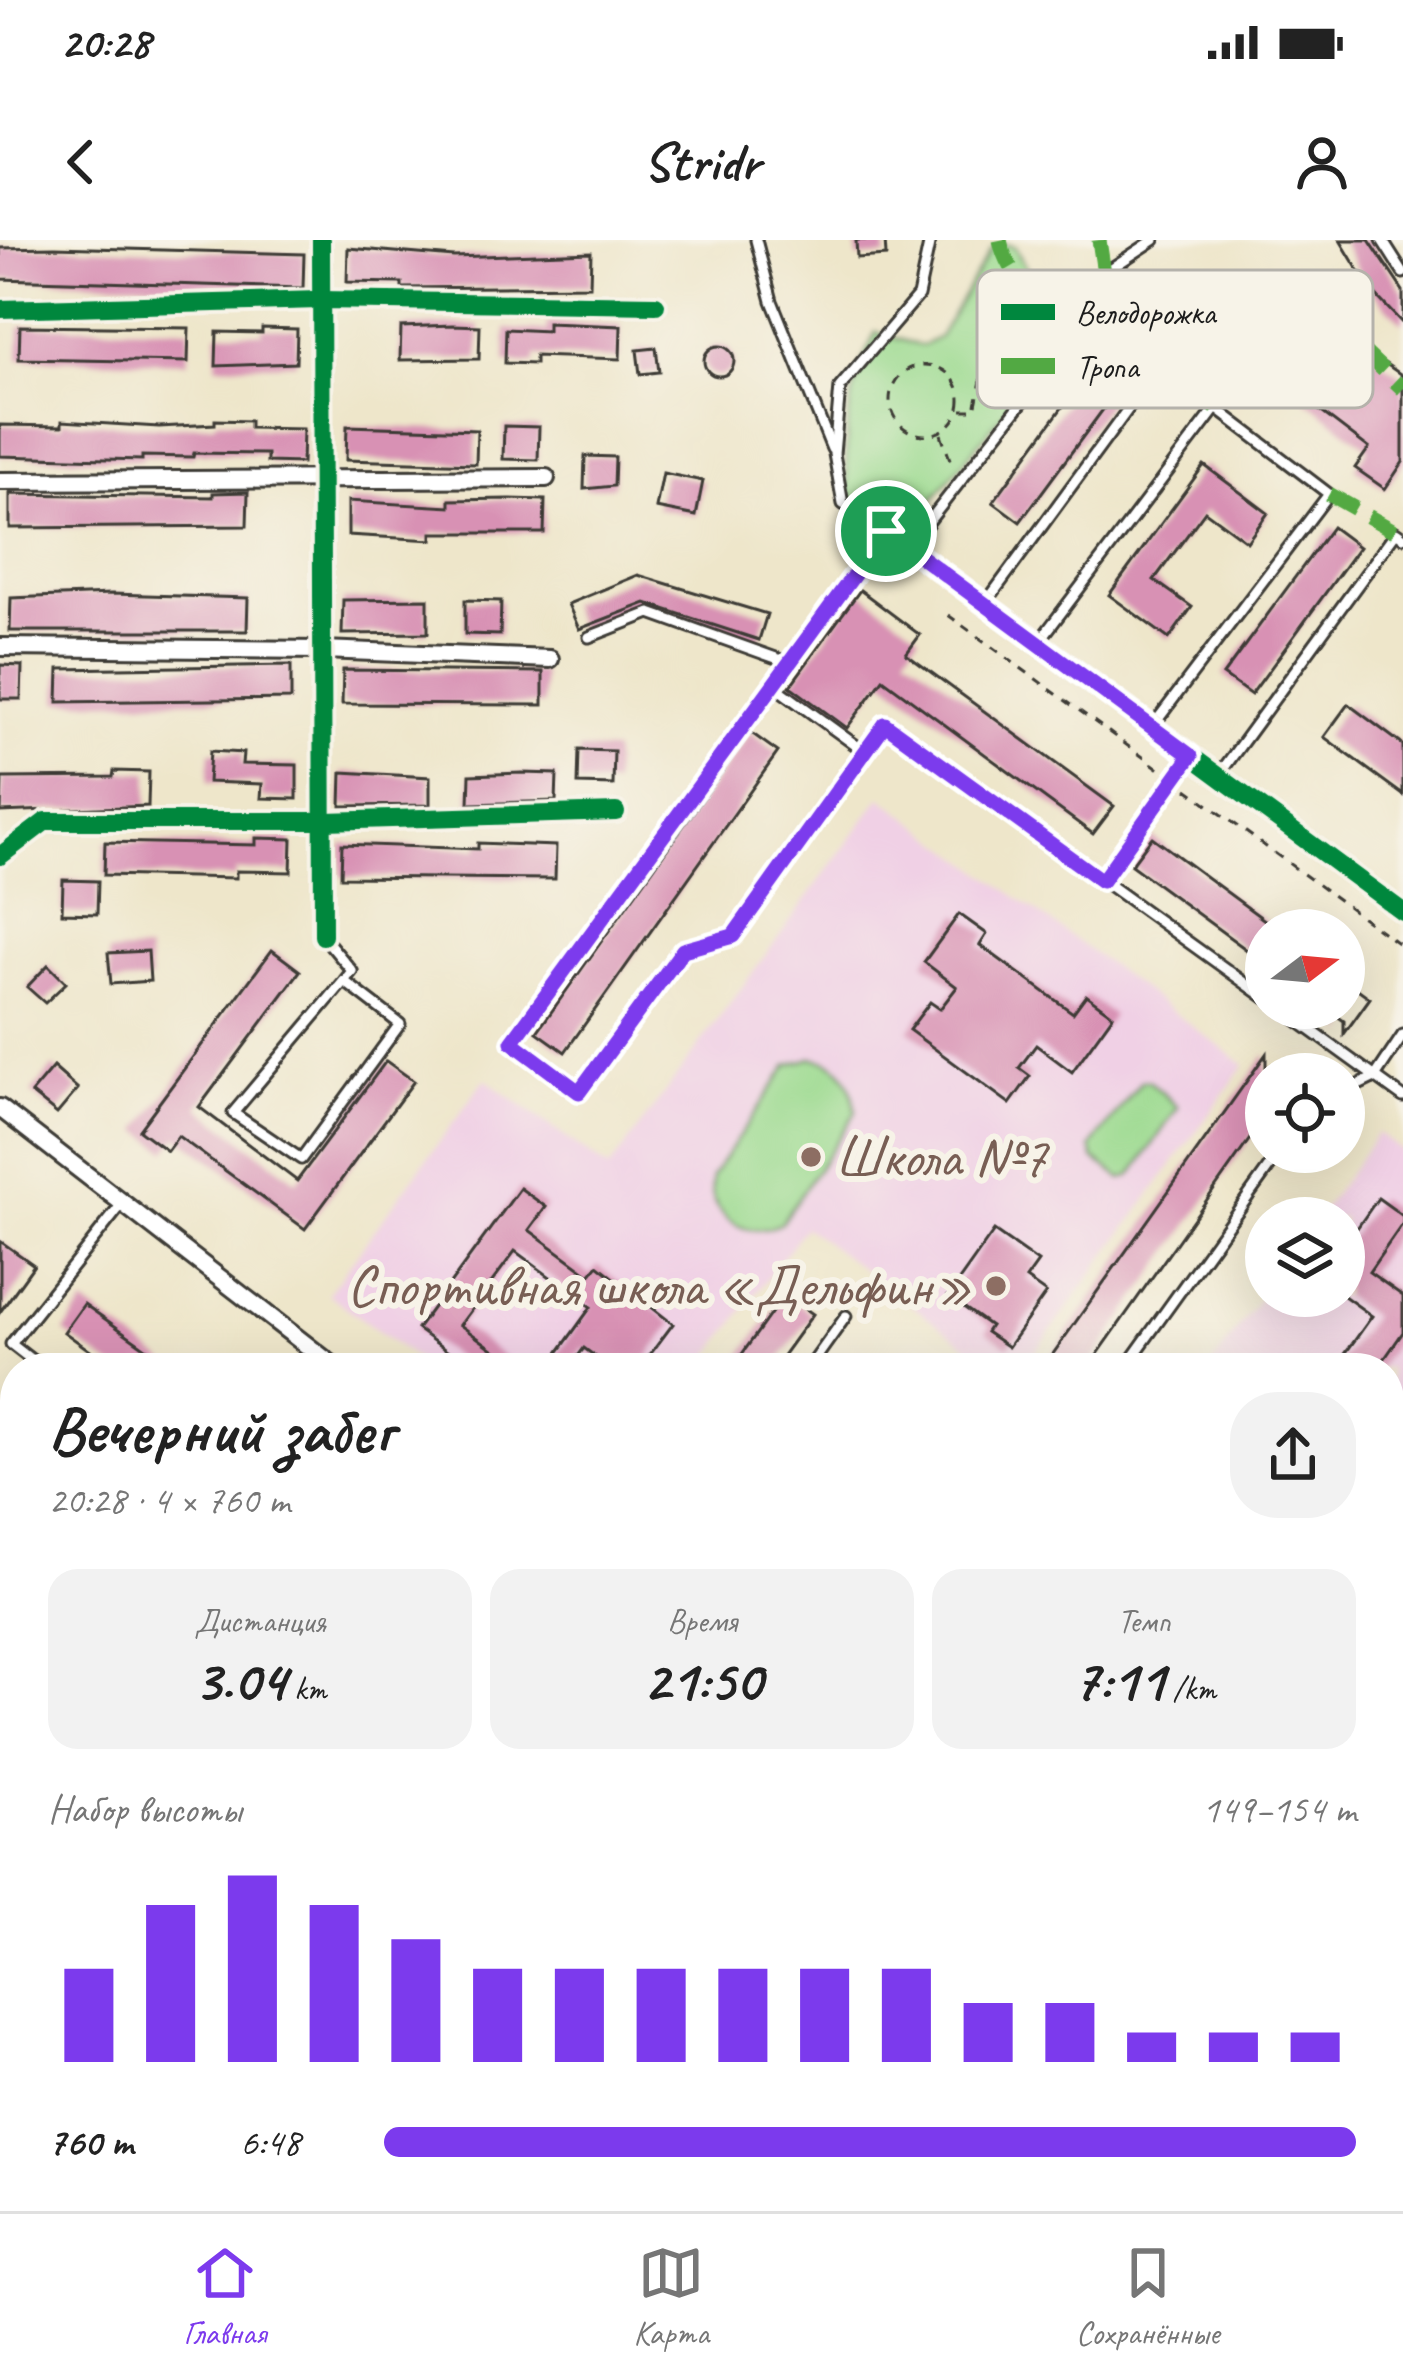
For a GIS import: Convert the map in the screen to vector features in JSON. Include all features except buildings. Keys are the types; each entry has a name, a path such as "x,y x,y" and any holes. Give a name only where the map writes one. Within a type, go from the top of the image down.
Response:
{"street":[{"path":"321,240 323,936"},
{"path":"0,309 320,300 656,305"},
{"path":"0,481 546,478"},
{"path":"886,531 1218,776 1400,902"},
{"path":"0,647 322,650 550,659"},
{"path":"0,856 46,821 326,821 616,812"},
{"path":"0,1108 316,1353"}],"lane":[{"path":"757,240 772,301 834,454 843,504 886,531 512,1042 579,1092 683,950 733,936 885,724 1245,983"},
{"path":"834,454 840,387 918,296 930,240"},
{"path":"1107,270 1132,245 1154,240"},
{"path":"1382,240 1403,273"},
{"path":"908,548 1018,408"},
{"path":"985,604 1129,408"},
{"path":"1038,644 1216,408 1329,494 1152,728"},
{"path":"1218,776 1396,532 1403,537"},
{"path":"589,637 650,613 790,663"},
{"path":"773,685 865,752"},
{"path":"1102,881 1191,756"},
{"path":"323,936 352,971 233,1113 301,1159 400,1024 344,981"},
{"path":"1309,1029 1403,1096"},
{"path":"1365,1082 1375,1077 1403,1035"},
{"path":"1136,1353 1265,1173"},
{"path":"22,1353 10,1344 122,1204"},
{"path":"820,1353 846,1316"}],"path":[{"path":"1004,270 1005,264"},
{"path":"917,365 946,370 961,395 960,410 940,433 912,433 892,412 890,398 904,372 917,365"},
{"path":"975,410 977,400"},
{"path":"960,410 975,410 997,435"},
{"path":"940,433 959,483"}],"shaded area":[{"path":"881,797 1245,1065 1035,1353 977,1353 805,1227 712,1353 409,1353 328,1294 485,1079 609,1169"},
{"path":"1377,1133 1403,1152 1403,1353 1221,1353 1246,1317 1365,1317 1365,1197 1332,1197 1349,1173 1365,1173 1365,1150"}],"green space":[{"path":"1003,244 1015,247 1027,270 979,270 991,249"},
{"path":"977,273 977,408 1008,408 902,537 850,500 846,456 853,393 876,332 921,346 939,337"},
{"path":"812,1058 832,1064 844,1075 856,1112 781,1223 755,1230 742,1227 715,1203 712,1176 788,1065"},
{"path":"1141,1081 1149,1081 1178,1107 1132,1175 1122,1179 1094,1159 1091,1147"}],"marked path":[{"path":"1000,240 1013,270"},
{"path":"1099,240 1104,270"},
{"path":"1373,360 1403,389"},
{"path":"1329,494 1396,532"}],"cycle path":[{"path":"321,240 323,936"},
{"path":"0,309 319,300 656,305"},
{"path":"886,531 1403,912"},
{"path":"0,856 46,821 326,821 616,812"}],"place":[{"name":"Школа №7","path":"811,1157"},
{"name":"Спортивная школа «Дельфин»","path":"996,1286"}],"route":[{"path":"886,531 1191,756 1102,881 885,724 733,936 683,950 579,1092 512,1042 886,531"}]}
